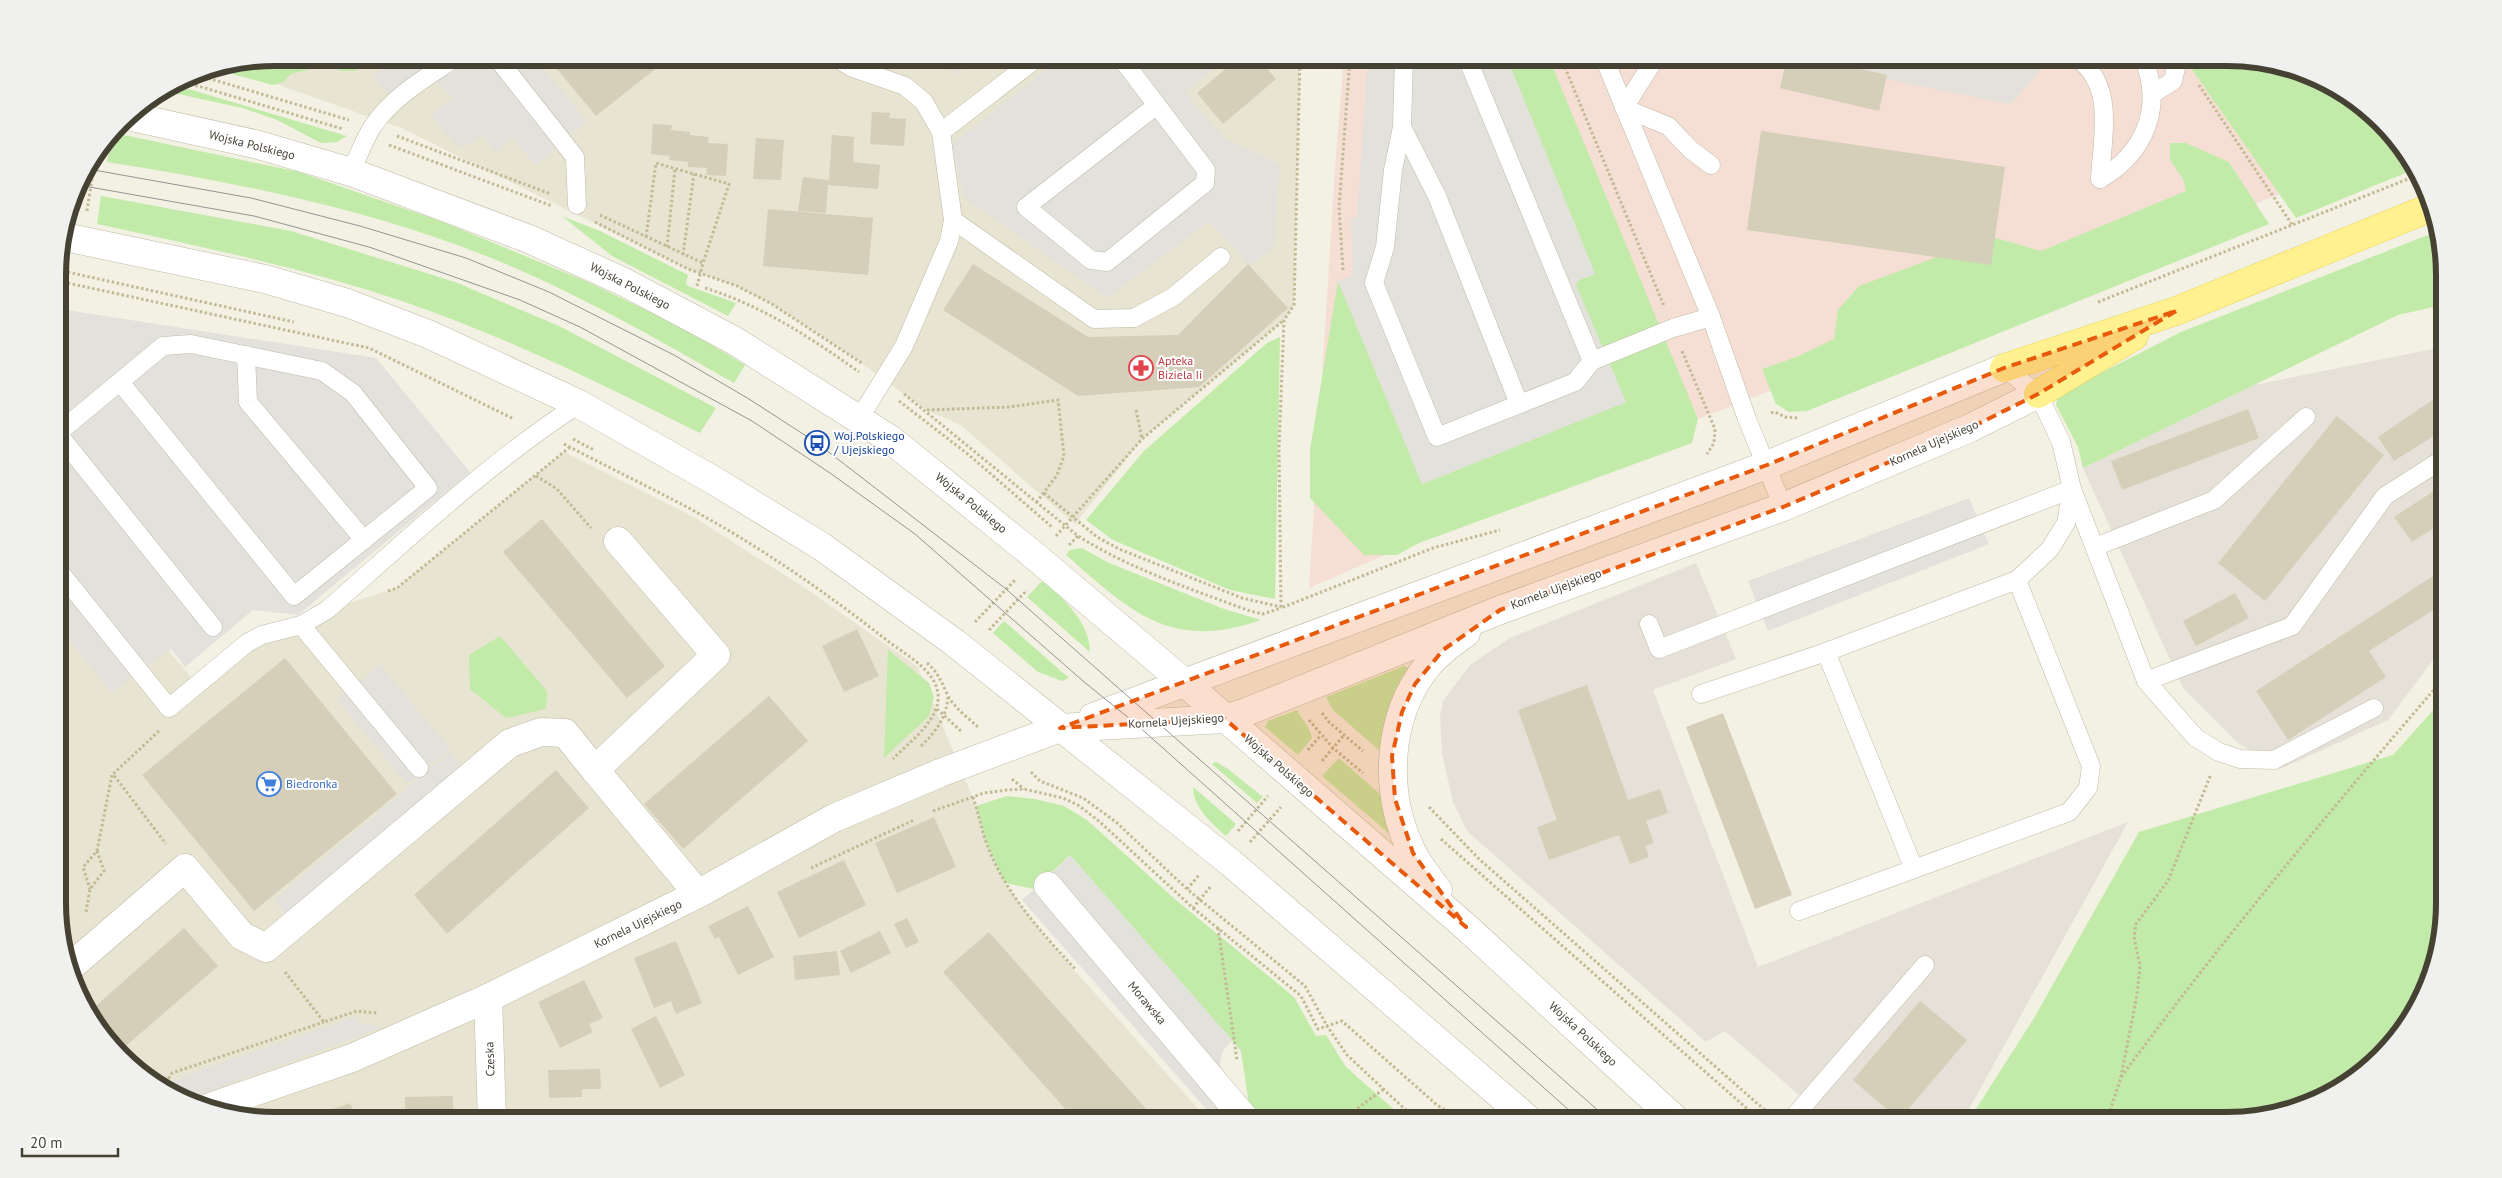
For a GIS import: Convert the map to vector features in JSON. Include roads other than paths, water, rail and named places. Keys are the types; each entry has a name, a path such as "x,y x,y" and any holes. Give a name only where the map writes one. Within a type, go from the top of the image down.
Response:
{"main road":[{"path":"2004,368 2176,311 2426,210"},
{"path":"2038,394 2176,311"}],"street":[{"name":"Wojska Polskiego","path":"137,118 255,144 351,172 529,239 588,264 735,341 890,438 1042,562 1185,683 1466,927 1667,1112"},
{"path":"70,238 264,279 347,303 428,334 579,404 714,480 821,546 961,648 1225,859 1520,1112"},
{"name":"Kornela Ujejskiego","path":"218,1104 352,1058 488,998 698,894 834,818 940,773 1294,643 1767,465 2004,368"},
{"name":"Kornela Ujejskiego","path":"1060,728 1225,719 1500,610 1783,507 1970,428 2038,394"},
{"path":"595,770 716,656 618,541"},
{"path":"1466,927 1413,853 1404,832 1394,787 1392,756 1402,712 1414,684 1429,664 1443,650 1500,610"},
{"path":"75,963 185,868 242,936 266,948 510,743 541,732 565,733 698,894"},
{"name":"Morawska","path":"1048,886 1239,1112"},
{"name":"Czeska","path":"488,998 492,1112"}],"lane":[{"path":"351,172 377,120 403,95 444,66"},
{"path":"503,66 575,157 577,205"},
{"path":"850,66 905,86 924,102 941,132 953,220 948,241 904,346 859,419"},
{"path":"941,132 1028,66"},
{"path":"1127,66 1157,105 1206,170 1205,183 1107,262 1091,260 1026,207 1157,105"},
{"path":"1404,66 1402,127 1393,170 1385,247 1374,284 1437,438 1575,382 1592,361 1673,328 1711,317"},
{"path":"1469,66 1592,361"},
{"path":"1607,66 1711,317 1747,419 1783,507"},
{"path":"1612,78 1616,66"},
{"path":"1624,108 1650,66"},
{"path":"2089,66 2102,94 2104,113 2100,179 2114,171 2139,145 2145,132 2152,94 2145,66"},
{"path":"2152,94 2173,82 2176,66"},
{"path":"1624,108 1668,126 1691,150 1710,165"},
{"path":"1402,127 1437,196 1519,404"},
{"path":"953,220 1094,319 1134,318 1173,297 1221,257"},
{"path":"66,426 163,346 191,344 322,371 353,393 428,488 294,596 120,382"},
{"path":"246,355 248,402 364,540"},
{"path":"2004,368 2038,394 2061,442 2072,489 2146,681 2196,738 2219,752 2240,759 2274,760 2374,708"},
{"path":"66,579 169,708 247,643 262,635 301,625 327,610 473,482 547,425 579,404"},
{"path":"2095,547 2214,500 2306,417"},
{"path":"66,443 213,627"},
{"path":"2146,681 2292,626 2385,496 2436,463"},
{"path":"1701,694 1826,652 2017,580 2050,549 2066,523 2072,489"},
{"path":"1649,624 1659,648 2072,489"},
{"path":"1799,911 2069,812 2088,788 2091,766 2017,580"},
{"path":"301,625 419,768"},
{"path":"1826,652 1914,869"},
{"path":"1798,1112 1925,965"}],"tram line":[{"path":"94,170 251,198 360,226 466,258 549,292 674,355 749,399 817,443 1006,589 1600,1112"},
{"path":"86,186 254,216 369,247 520,300 580,327 752,421 830,473 915,534 1083,681 1136,724 1571,1112"}],"place":[{"name":"Apteka Biziela Ii","path":"1141,368"},
{"name":"Woj.Polskiego / Ujejskiego","path":"817,443"},
{"name":"Biedronka","path":"269,784"}]}
